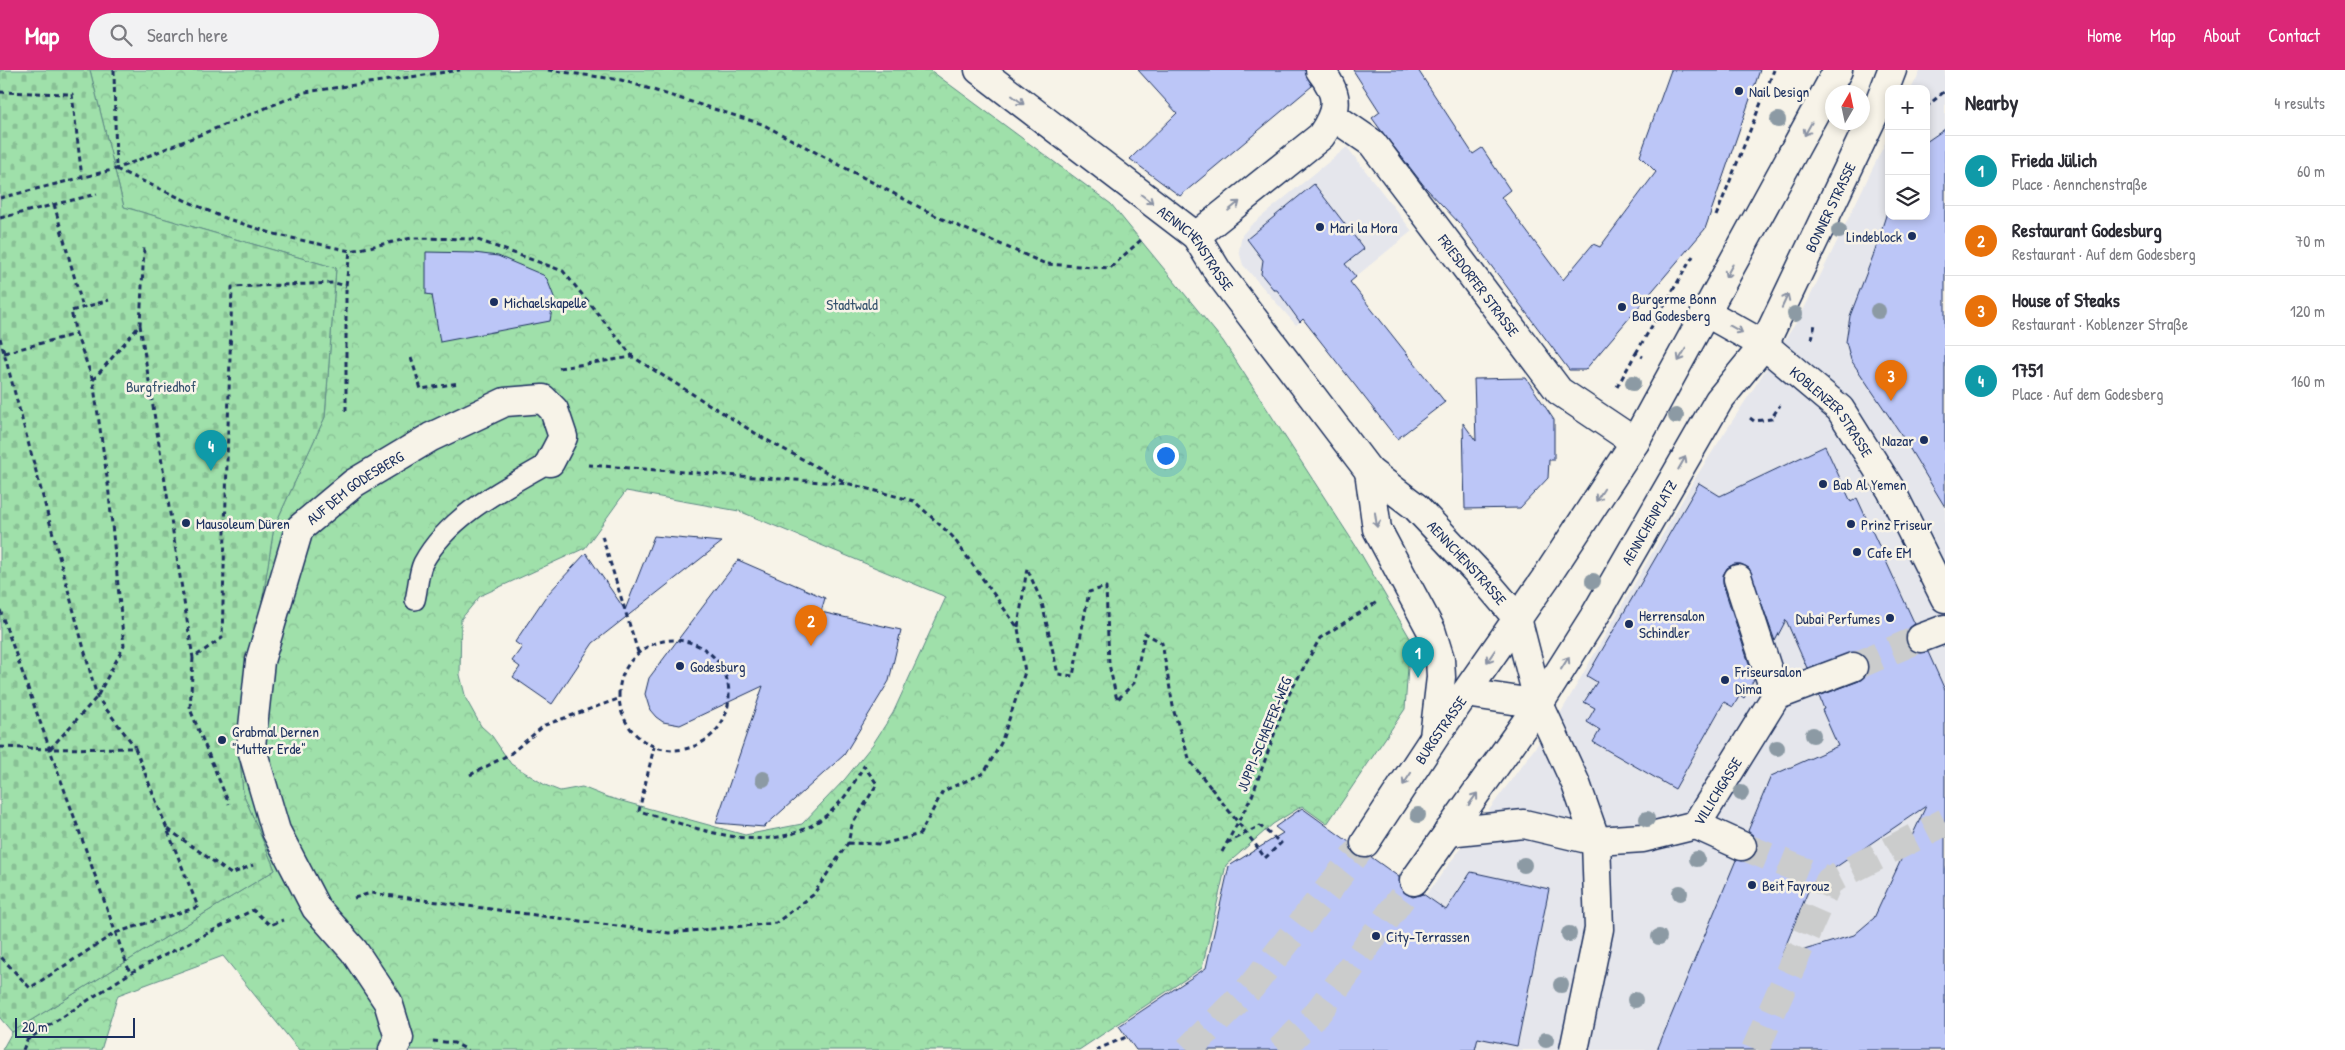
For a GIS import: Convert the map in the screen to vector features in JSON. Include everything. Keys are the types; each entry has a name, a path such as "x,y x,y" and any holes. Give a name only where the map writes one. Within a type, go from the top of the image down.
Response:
{"street":[{"name":"AENNCHENSTRASSE","path":"979,70 1196,236 1218,272 1369,472 1416,507 1482,577 1517,618"},
{"path":"1196,236 1321,136 1334,117 1333,87 1320,70"},
{"path":"1574,1050 1599,929 1596,841 1576,784 1539,704 1517,618 1635,442 1838,70"},
{"name":"BONNER STRASSE","path":"1764,345 1878,104 1892,70"},
{"name":"FRIESDORFER STRASSE","path":"1334,117 1372,143 1559,391 1635,442"},
{"name":"KOBLENZER STRASSE","path":"1707,313 1764,345 1800,372 1840,409 1891,490 1945,598"},
{"name":"AENNCHENPLATZ","path":"1539,704 1594,617 1719,400 1764,345"},
{"name":"AUF DEM GODESBERG","path":"393,1050 399,1038 388,1002 354,950 316,908 276,831 251,746 260,661 298,530 354,483 431,437 505,402 543,399 554,410 563,437 550,462"},
{"name":"AENNCHENSTRASSE","path":"1369,472 1377,529 1431,630 1440,659 1441,677 1434,738"},
{"path":"1738,579 1776,696 1853,667"},
{"name":"BURGSTRASSE","path":"1365,843 1434,738 1517,618"},
{"path":"1466,694 1539,704"},
{"name":"VILLICHGASSE","path":"1448,832 1524,824 1596,841 1643,838 1696,825 1776,696"},
{"path":"1414,881 1539,704"},
{"path":"1696,825 1742,846"}],"lane":[{"path":"416,600 422,564 446,532 492,496 550,462"}],"path":[{"path":"114,70 116,170"},
{"path":"0,198 116,170 306,92 460,70"},
{"path":"548,70 621,80 762,124 940,218 1046,264 1110,268 1145,236"},
{"path":"1712,224 1774,70"},
{"path":"1930,104 1945,91"},
{"path":"0,92 72,94 82,178"},
{"path":"116,170 222,217 274,234 350,251 412,238 475,239 563,271 632,357 763,438 850,484"},
{"path":"0,218 97,194"},
{"path":"54,204 83,308"},
{"path":"144,248 140,325 193,658 190,709 231,810"},
{"path":"1636,353 1698,248"},
{"path":"346,411 346,286 350,251"},
{"path":"193,658 222,638 232,287 335,283 346,286"},
{"path":"50,749 97,697 124,646 108,484 93,380 76,334 71,311 109,300"},
{"path":"93,380 140,325"},
{"path":"4,353 76,334"},
{"path":"0,338 97,697 135,748 198,907 116,933 30,988 0,956"},
{"path":"0,364 6,364"},
{"path":"550,462 850,484 914,501 952,536 1018,628 1025,672 1001,743 984,773 943,791 920,834 884,844 848,843"},
{"path":"602,536 638,652"},
{"name":"JUPPI-SCHAEFER-WEG","path":"1018,628 1027,568 1042,603 1058,674 1073,676 1090,592 1106,587 1110,664 1117,700 1134,683 1145,633 1162,642 1174,712 1190,761 1211,788 1258,848 1264,858 1281,843 1260,826 1226,843"},
{"name":"JUPPI-SCHAEFER-WEG","path":"1226,843 1252,796 1288,696 1320,638 1381,599"},
{"path":"0,610 130,973"},
{"path":"665,640 689,642 707,650 720,665 727,679 730,692 727,711 715,732 694,746 675,750 654,747 637,736 625,721 618,699 620,680 626,667 638,652 665,640"},
{"path":"470,775 510,754 545,725 618,699"},
{"path":"0,747 50,749 135,748"},
{"path":"23,1050 27,1040 130,973 253,910 270,925 316,908 371,893 669,933 776,923 813,895 848,843 852,825 877,784 864,766 842,800 820,821 795,833 754,840 724,836 639,811 654,747"},
{"path":"167,828 231,874 254,865 250,856"},
{"path":"1222,852 1226,843"},
{"path":"1096,1050 1126,1037"}],"shaded area":[{"path":"1921,70 1945,70 1945,1050 1289,1050 1429,891 1560,714 1694,480 1801,315 1885,143 1885,220 1930,220 1930,85 1913,85"},
{"path":"1347,147 1412,231 1296,325 1243,265 1239,251 1242,235 1250,226"}],"green space":[{"name":"Burgfriedhof","path":"0,70 90,70 124,207 336,268 325,417 274,527 239,749 243,793 275,870 12,1032 0,1018"},
{"name":"Stadtwald","path":"90,70 930,70 1111,204 1223,341 1361,554 1410,638 1405,709 1327,824 1302,806 1273,824 1226,865 1202,968 1079,1050 299,1050 223,956 118,995 101,1050 2,1050 12,1032 275,870 243,793 239,749 274,527 325,417 336,268 124,207","holes":["626,491 739,511 946,597 893,713 873,744 845,779 802,824 745,835 607,797 582,787 560,791 545,785 511,764 492,736 481,726 466,699 460,675 461,619 480,596 585,548"]}],"building":[{"path":"1138,70 1305,70 1312,86 1180,196 1130,159 1177,113"},
{"path":"1353,70 1418,70 1473,154 1482,148 1510,190 1501,197 1563,280 1593,244 1600,247 1656,172 1640,156 1671,70 1760,70 1705,229 1585,370 1569,370 1460,224 1425,187 1372,118 1380,112"},
{"path":"1945,129 1945,507 1899,431 1851,360 1846,342 1850,316 1885,218 1930,220 1930,139"},
{"path":"1314,184 1364,249 1345,264 1356,277 1350,282 1445,402 1397,439 1303,319 1300,322 1277,290 1274,290 1261,274 1263,260 1247,239"},
{"name":"Michaelskapelle","path":"426,252 474,253 498,256 543,275 547,279 554,297 550,321 440,342 432,295 426,294"},
{"path":"1526,378 1554,420 1554,460 1549,460 1548,478 1520,508 1465,509 1463,423 1476,441 1474,379"},
{"path":"1825,446 1851,502 1857,498 1915,624 1909,628 1906,635 1907,644 1911,650 1918,653 1928,652 1945,690 1945,1050 1657,1050 1736,860 1744,861 1751,859 1756,852 1757,844 1755,837 1748,831 1771,776 1838,746 1822,710 1824,709 1819,696 1859,681 1865,676 1868,669 1868,662 1863,655 1855,652 1807,668 1786,620 1775,641 1749,568 1741,564 1734,564 1727,568 1723,575 1723,584 1754,679 1744,698 1740,695 1733,707 1724,702 1675,789 1593,742 1600,730 1587,722 1595,708 1584,702 1597,682 1587,676 1699,483 1720,496","holes":["1926,806 1874,918 1854,935 1781,957 1811,884"]},
{"path":"654,536 722,542 593,643 552,704 513,677 520,667 512,661 522,647 515,642 546,596 586,553 625,610"},
{"path":"738,560 825,598 821,612 901,630 889,681 844,755 764,827 716,823 763,686 680,725 663,722 656,717 650,710 645,694 649,678"},
{"name":"City-Terrassen","path":"1302,808 1349,842 1351,850 1356,856 1364,859 1371,857 1399,877 1400,887 1405,893 1413,897 1423,894 1446,910 1471,872 1549,889 1517,1046 1478,1038 1475,1050 1136,1050 1119,1026 1206,968 1229,866 1283,833 1275,827"}],"tunnel":[{"path":"1853,667 1921,638"},
{"path":"1755,1050 1829,881 1945,822"},
{"path":"1188,1050 1251,987 1365,843"},
{"path":"1742,846 1829,881"},
{"path":"1280,1050 1319,1011 1414,881"}],"place":[{"name":"Nail Design","path":"1739,91"},
{"name":"Mari la Mora","path":"1320,227"},
{"name":"Lindeblock","path":"1912,236"},
{"name":"Michaelskapelle","path":"494,302"},
{"name":"Burgerme Bonn Bad Godesberg","path":"1622,307"},
{"name":"House of Steaks","path":"1891,401"},
{"name":"Nazar","path":"1924,440"},
{"name":"1751","path":"211,471"},
{"name":"Bab Al Yemen","path":"1823,484"},
{"name":"Mausoleum Düren","path":"186,523"},
{"name":"Prinz Friseur","path":"1851,524"},
{"name":"Cafe EM","path":"1857,552"},
{"name":"Dubai Perfumes","path":"1890,618"},
{"name":"Herrensalon Schindler","path":"1629,624"},
{"name":"Restaurant Godesburg","path":"811,646"},
{"name":"Godesburg","path":"680,666"},
{"name":"Frieda Jülich","path":"1418,678"},
{"name":"Friseursalon Dima","path":"1725,680"},
{"name":"Grabmal Dernen \"Mutter Erde\"","path":"222,740"},
{"name":"Beit Fayrouz","path":"1752,885"},
{"name":"City-Terrassen","path":"1376,936"}]}
